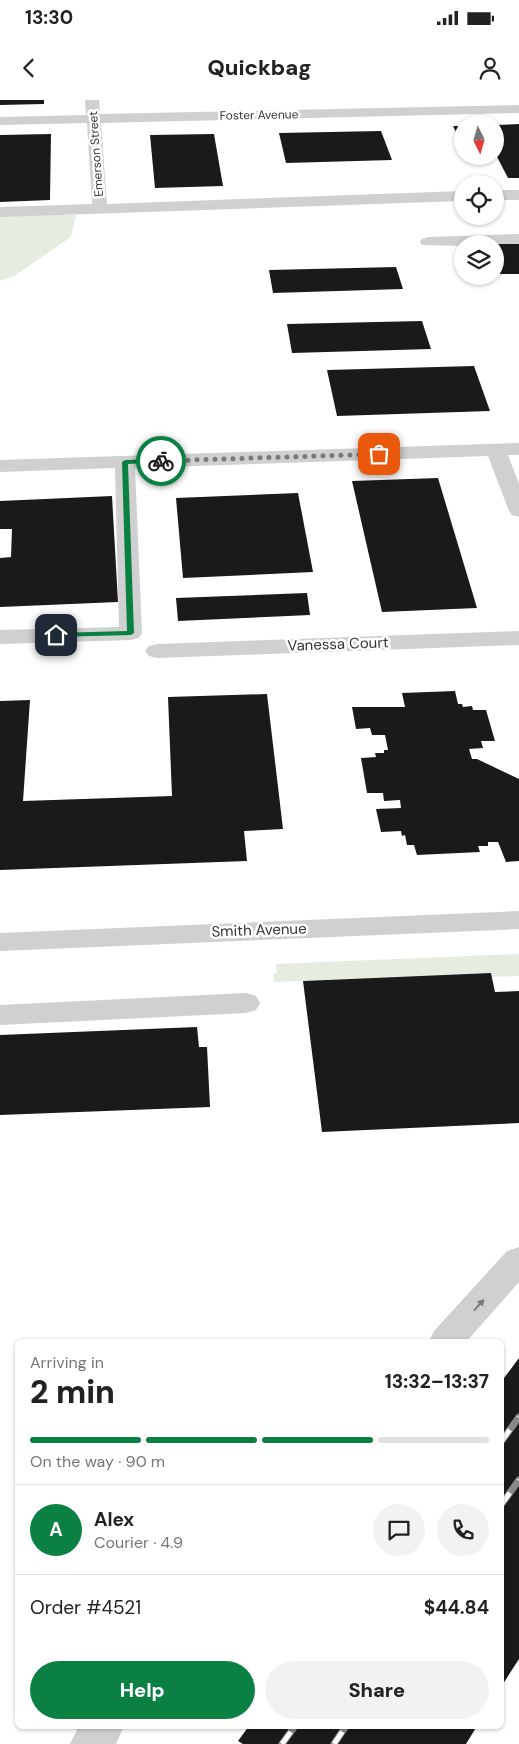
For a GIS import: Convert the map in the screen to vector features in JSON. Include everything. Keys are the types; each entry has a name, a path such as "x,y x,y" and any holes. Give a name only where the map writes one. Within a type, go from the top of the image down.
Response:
{"street":[{"name":"Emerson Street","path":"92,100 100,208"},
{"name":"Foster Avenue","path":"0,121 519,109"},
{"path":"504,195 519,195"},
{"path":"0,212 454,196"},
{"path":"428,242 519,239"},
{"path":"496,450 519,511"},
{"path":"0,466 519,450"},
{"path":"0,637 131,633 125,462"},
{"name":"Vanessa Court","path":"157,651 519,638"},
{"name":"Smith Avenue","path":"0,942 519,920"},
{"path":"0,1015 246,1003"},
{"path":"448,1339 519,1260"},
{"path":"91,1744 102,1729"}],"shaded area":[{"path":"0,212 76,215 71,237 14,276 0,281"},
{"path":"519,954 519,976 492,977 491,973 274,982 273,974 277,973 276,964"}],"building":[{"path":"0,100 44,100 44,104 0,105"},
{"path":"519,124 519,178 508,178 501,165 504,165 504,125"},
{"path":"381,131 392,160 286,163 279,133"},
{"path":"51,134 50,200 0,202 0,135"},
{"path":"214,134 223,186 155,188 150,135"},
{"path":"504,244 519,244 519,274 504,274"},
{"path":"396,267 403,289 273,293 269,270"},
{"path":"422,321 431,349 292,353 287,324"},
{"path":"474,366 490,411 337,416 327,370"},
{"path":"438,478 477,608 382,612 352,481"},
{"path":"298,493 313,572 183,578 176,498"},
{"path":"112,496 118,602 0,607 0,558 11,557 12,529 0,529 0,501"},
{"path":"307,593 310,615 178,621 176,598"},
{"path":"455,691 458,704 462,704 463,707 472,706 473,710 486,710 495,741 481,741 483,748 469,749 472,759 477,759 519,779 519,861 506,862 498,842 488,842 488,846 478,846 480,852 417,855 414,845 407,845 405,835 402,836 401,831 381,832 376,809 401,808 400,800 384,801 383,793 367,793 361,758 376,757 375,753 384,753 384,750 388,750 385,735 372,735 370,728 356,729 352,707 405,707 402,693"},
{"path":"267,694 283,829 244,831 247,861 0,870 0,701 30,700 23,801 172,796 168,697"},
{"path":"491,973 495,992 519,991 519,1123 322,1132 303,981"},
{"path":"197,1027 199,1047 207,1047 210,1107 0,1115 0,1035"},
{"path":"519,1358 519,1659 504,1682 504,1378"},
{"path":"247,1729 475,1729 466,1744 243,1744 238,1741"}],"railway":[{"path":"504,1438 519,1417"},
{"path":"504,1501 519,1480"},
{"path":"282,1744 293,1729"},
{"path":"334,1744 344,1729"}],"way so far":[{"path":"161,461 379,454"}],"route":[{"path":"56,635 131,633 125,462 161,461"}]}
